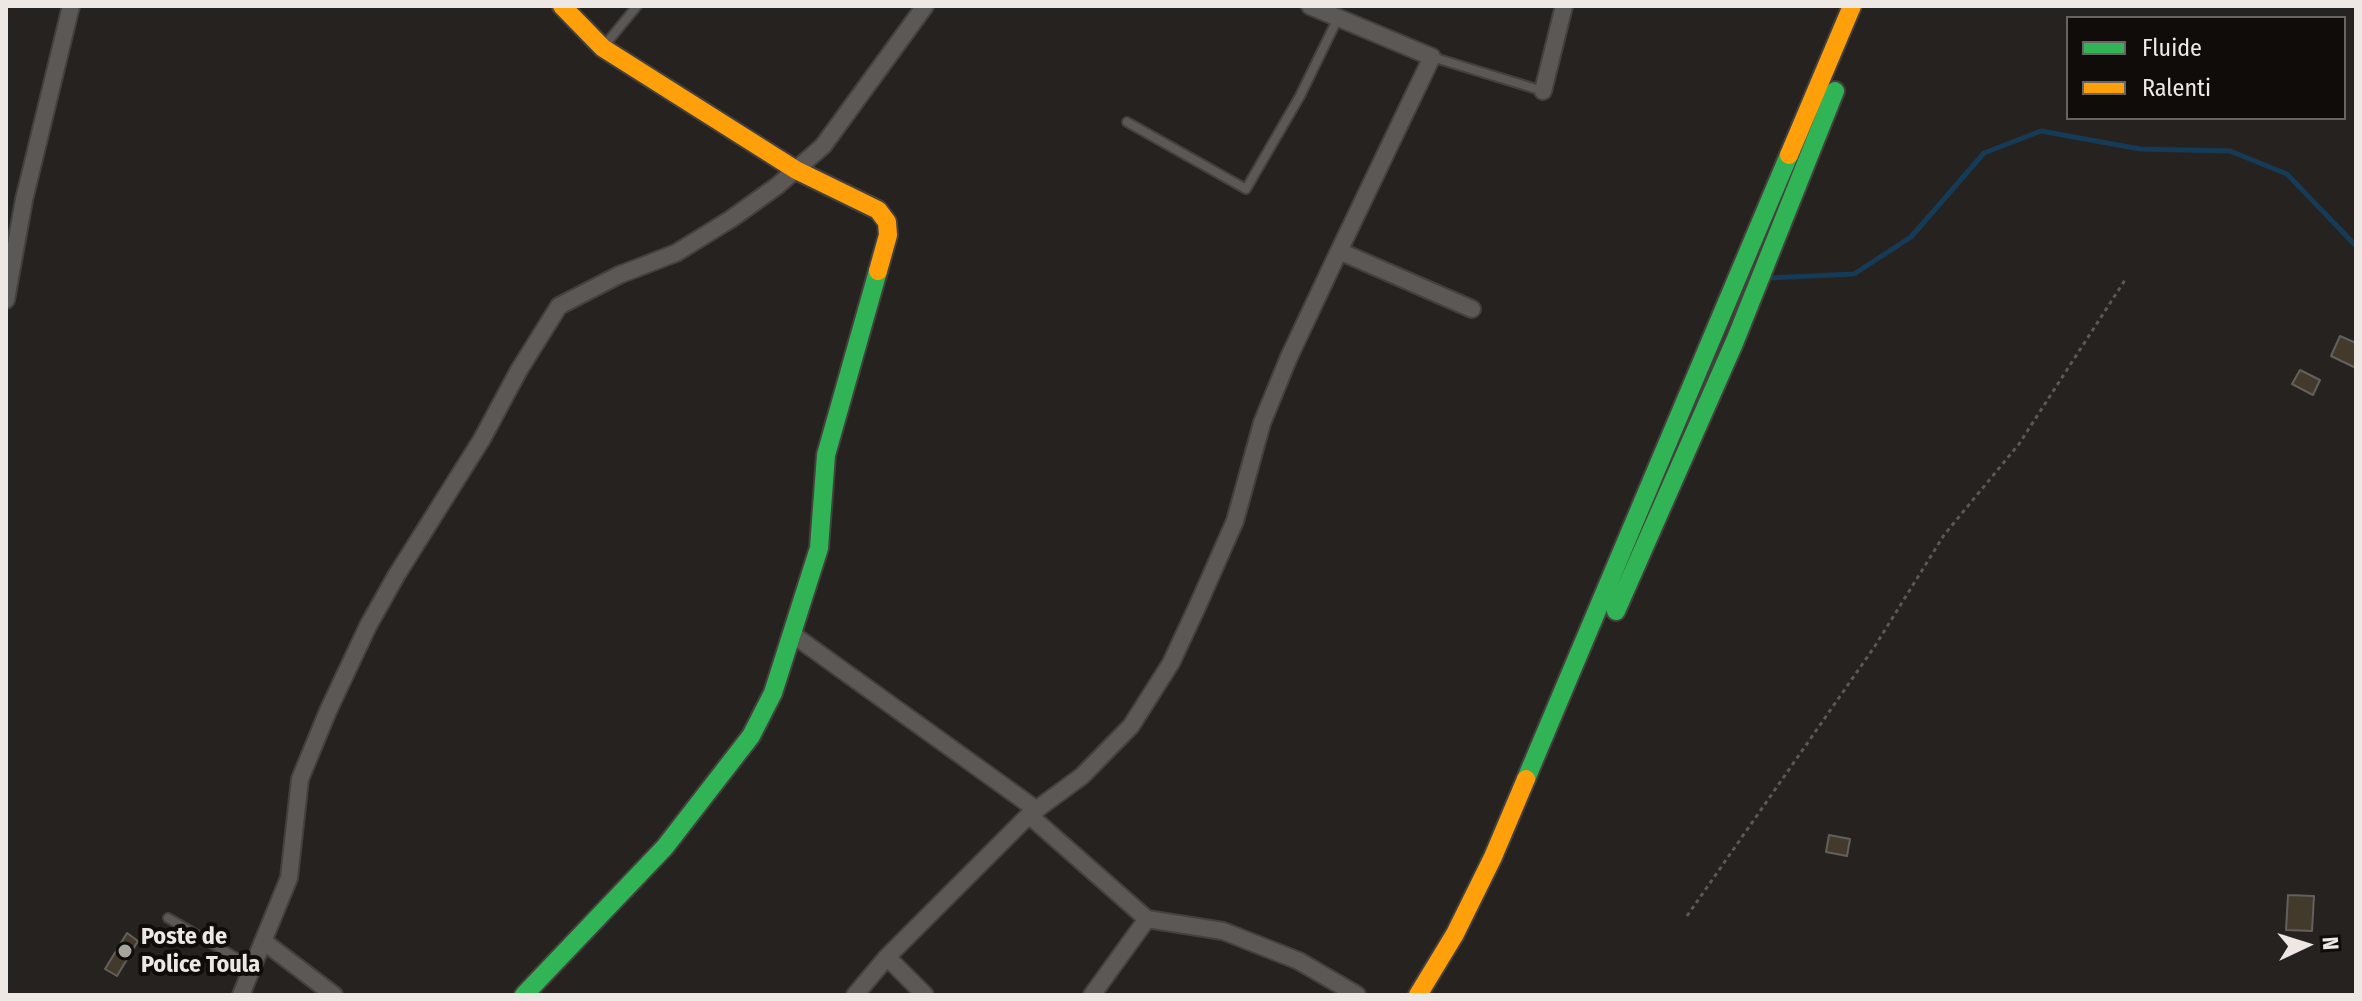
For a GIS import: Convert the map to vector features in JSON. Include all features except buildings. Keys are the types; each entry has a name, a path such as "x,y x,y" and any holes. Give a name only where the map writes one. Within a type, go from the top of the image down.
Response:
{"main road":[{"path":"524,995 665,847 751,736 773,693 819,548 826,455 888,235 887,222 878,210 796,170 603,48 562,6"},
{"path":"1437,995 1517,834 1735,341 1852,6"},
{"path":"1418,995 1455,934 1493,857 1818,109 1870,6"}],"street":[{"path":"6,300 24,200 71,6"},
{"path":"241,995 289,878 300,779 328,711 368,626 396,576 482,439 519,370 559,306 619,275 676,253 731,219 796,170 823,146 925,6"},
{"path":"855,995 887,957 1033,812 1082,776 1131,726 1171,663 1235,521 1262,423 1289,357 1432,57 1310,6"},
{"path":"1543,91 1564,6"},
{"path":"1339,251 1472,309"},
{"path":"792,634 1033,812 1147,919 1223,931 1299,961 1357,995"},
{"path":"1092,995 1147,919"},
{"path":"263,941 334,995"},
{"path":"887,957 925,995"}],"lane":[{"path":"603,48 637,6"},
{"path":"1127,122 1246,189 1300,96 1338,17"},
{"path":"1432,57 1543,91"},
{"path":"168,918 252,967"}],"path":[{"path":"1687,916 1875,646 1944,535 2019,444 2125,280"}],"waterway":[{"path":"1768,278 1854,274 1911,237 1984,153 2041,131 2140,149 2230,151 2287,174 2356,246"}],"traffic: fast":[{"path":"1616,611 1735,341 1835,91"},
{"path":"1526,779 1789,155"},
{"path":"524,995 665,847 751,736 773,693 819,548 826,455 878,271"}],"traffic: slow":[{"path":"562,6 603,48 796,170 878,210 887,222 888,235 878,271"},
{"path":"1789,155 1852,6"},
{"path":"1418,995 1455,934 1493,857 1526,779"}],"place":[{"name":"Poste de Police Toula","path":"125,951"}]}
